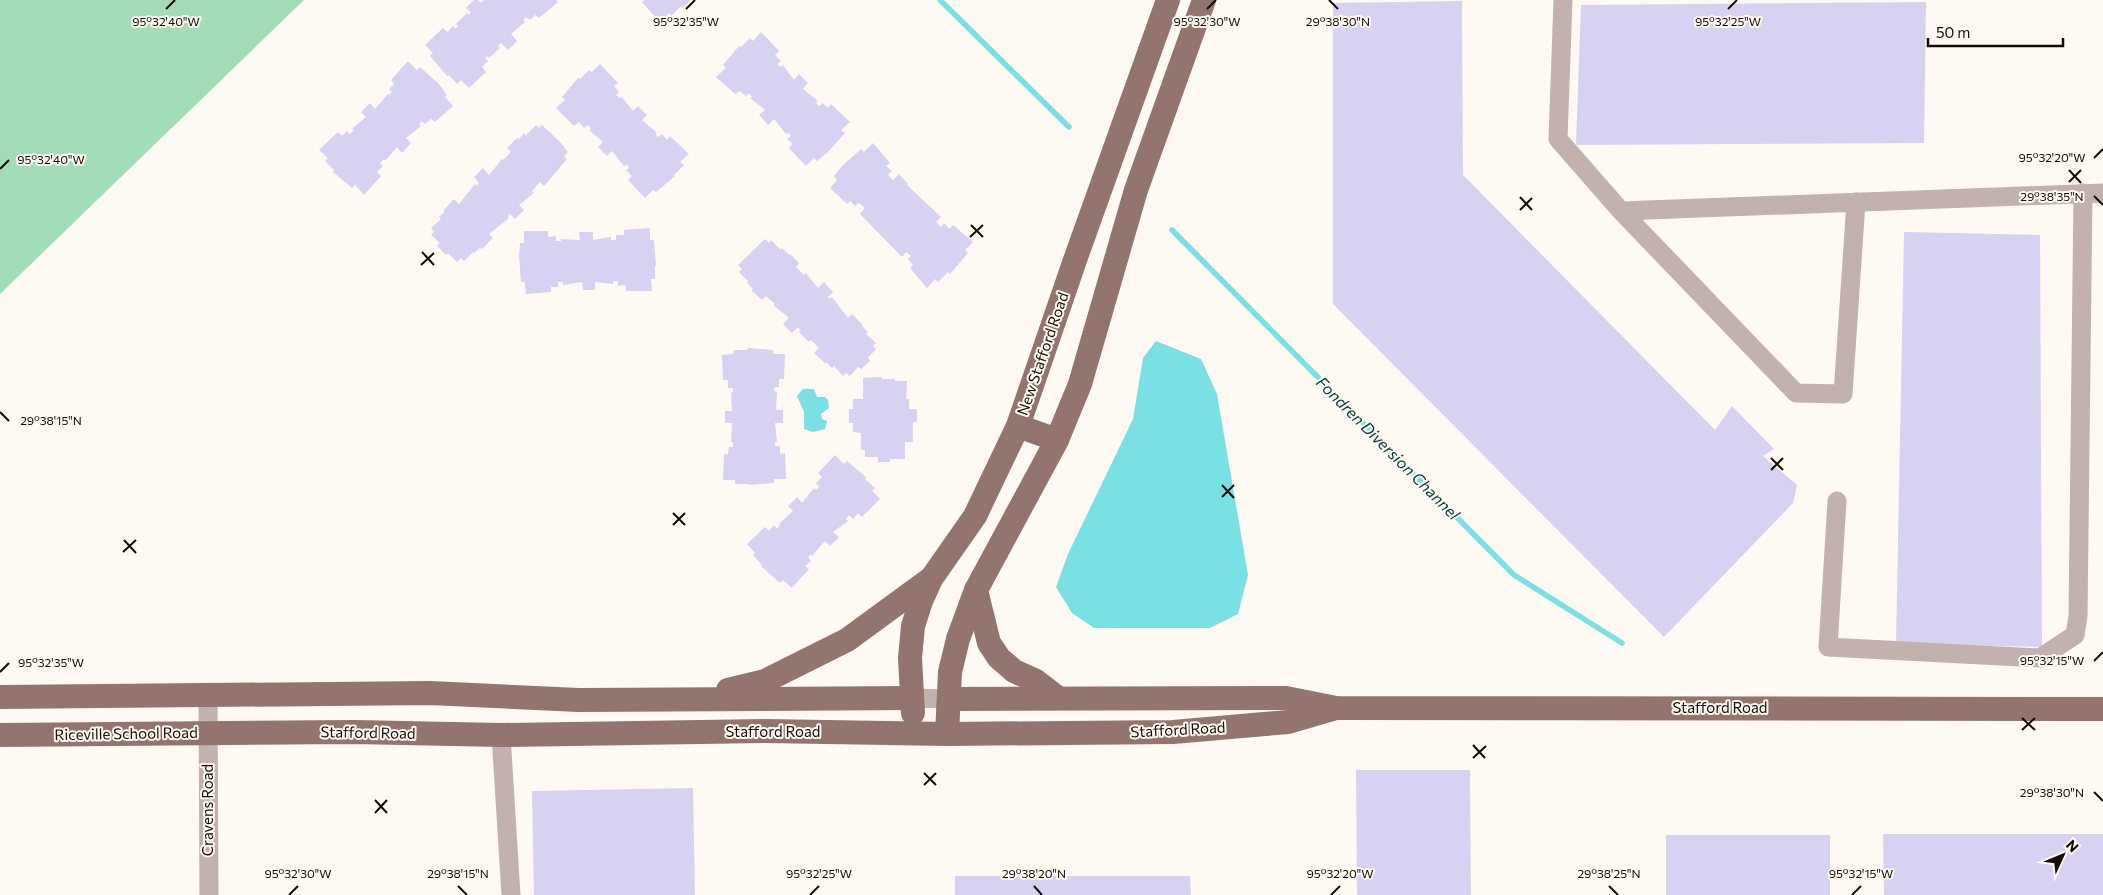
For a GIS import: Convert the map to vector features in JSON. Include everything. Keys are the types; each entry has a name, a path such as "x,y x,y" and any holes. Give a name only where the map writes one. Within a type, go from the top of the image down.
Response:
{"main road":[{"name":"New Stafford Road","path":"914,732 910,658 913,626 931,579 975,516 1018,426 1168,0"},
{"path":"947,734 950,672 958,638 976,590 1057,440 1080,384 1136,190 1204,0"},
{"path":"1018,426 1057,440"},
{"path":"690,700 765,681 814,658 847,640 931,579"},
{"path":"976,590 989,642 999,658 1014,671 1036,681 1058,698"},
{"path":"0,697 430,693 579,700 912,698"},
{"name":"Stafford Road","path":"949,698 1286,698 1336,708 2103,710"},
{"name":"Stafford Road","path":"208,733 354,732 501,735 765,732 914,732 947,734 1173,732 1288,722 1336,708"},
{"name":"Riceville School Road","path":"0,735 208,733"}],"street":[{"path":"1563,0 1558,139 1621,211 1796,393 1843,394 1856,202"},
{"path":"1837,501 1828,647 2040,658 2075,635 2078,616 2083,193"},
{"path":"1621,211 2103,193"},
{"name":"Cravens Road","path":"208,696 209,895"},
{"path":"912,698 949,698"},
{"path":"501,735 511,895"}],"green space":[{"path":"0,0 304,0 0,294"}],"water":[{"path":"1156,341 1201,359 1217,394 1248,575 1238,614 1210,628 1094,628 1072,613 1056,587 1068,554 1133,419 1143,358"},
{"path":"803,389 814,389 817,397 825,397 828,400 829,408 821,414 822,419 827,421 825,429 813,432 804,429 804,412 797,396"}],"building":[{"path":"474,0 478,0 481,3 484,0 556,0 558,2 539,18 535,15 530,20 526,17 523,20 525,22 511,34 517,41 508,50 501,43 498,46 500,48 489,58 488,56 485,58 488,61 482,67 486,72 469,88 461,80 457,84 449,75 447,76 430,56 433,53 425,45 443,28 447,32 453,26 455,29 458,26 456,24 467,13 469,15 471,12 466,8"},
{"path":"644,0 691,0 683,8 681,6 671,16 669,13 660,22 642,2"},
{"path":"1462,1 1463,175 1715,430 1732,406 1774,449 1763,456 1797,485 1793,503 1664,637 1333,304 1333,3"},
{"path":"1926,2 1924,143 1576,145 1581,5"},
{"path":"761,32 779,51 775,55 781,61 777,64 781,67 783,65 794,80 799,74 808,83 803,89 818,101 816,103 819,106 823,103 828,108 831,104 850,122 841,130 845,133 828,152 817,161 814,158 806,166 789,148 793,144 787,139 791,136 788,133 786,134 774,119 768,125 759,115 765,110 750,98 752,97 749,93 746,96 740,91 735,94 716,77 726,68 723,65 739,46 741,47 750,38 753,41"},
{"path":"408,61 417,70 420,67 439,84 447,95 445,97 453,106 435,122 431,119 425,124 422,121 419,124 421,126 406,138 411,143 402,153 397,147 385,161 384,159 380,163 383,166 377,172 381,176 364,195 355,185 352,188 333,172 334,170 325,161 328,158 319,150 338,132 342,136 347,131 350,134 354,130 352,129 366,117 361,112 370,103 375,109 392,92 389,89 394,84 391,80"},
{"path":"600,64 618,83 614,86 619,92 616,95 620,98 622,97 633,111 638,106 647,115 642,120 657,133 655,134 658,137 662,134 667,140 670,136 689,154 680,162 684,165 675,176 656,192 653,190 645,198 628,180 632,176 626,170 629,168 627,164 624,166 612,151 607,156 598,147 603,142 589,130 591,128 588,125 584,128 579,122 574,126 556,108 565,100 562,97 578,78 580,79 589,70 592,72"},
{"path":"536,125 539,128 542,125 560,142 568,152 564,156 567,159 544,186 540,182 532,191 534,193 519,205 524,210 515,219 510,214 509,218 489,234 493,238 482,249 480,248 473,252 464,261 461,258 457,262 437,246 440,243 431,235 434,231 431,228 441,219 439,217 454,199 459,204 475,184 477,186 479,183 474,177 483,168 489,175 502,159 511,152 507,148 524,133 526,135"},
{"path":"873,143 890,163 886,166 892,171 888,175 893,180 899,174 907,185 941,217 936,222 941,227 944,223 949,229 953,225 973,242 965,250 968,253 950,274 948,272 938,282 935,279 927,288 910,268 913,265 908,259 911,256 906,252 902,257 860,214 865,208 859,203 855,206 850,201 847,204 830,188 837,180 834,176 842,166 861,149 864,152"},
{"path":"650,228 650,240 654,240 656,265 655,279 651,279 652,291 626,291 626,285 618,286 618,281 613,281 613,284 595,282 595,290 583,290 582,282 563,285 563,282 558,282 558,287 551,287 551,292 526,294 525,282 521,282 519,256 520,243 524,243 524,231 548,231 548,237 556,236 556,241 561,241 561,239 580,240 579,232 593,232 593,240 611,237 611,240 616,240 616,235 624,235 624,230"},
{"path":"1904,232 2040,235 2042,647 1896,644"},
{"path":"765,239 769,243 771,240 781,250 782,248 790,254 799,263 796,267 804,275 806,273 818,288 824,282 833,292 828,297 830,299 832,297 848,318 852,314 863,325 868,332 866,334 876,343 873,346 876,349 868,358 870,361 861,369 858,367 850,376 846,373 843,376 834,366 832,368 814,353 819,348 811,340 809,342 799,332 798,327 792,333 783,324 789,318 773,305 775,304 766,296 762,300 751,290 753,289 747,283 748,281 739,272 742,269 738,265"},
{"path":"748,348 773,350 773,354 785,354 784,379 779,379 779,387 775,387 774,391 777,392 776,410 783,410 783,423 775,423 777,442 775,442 775,446 780,446 780,454 785,453 786,479 774,479 774,483 749,485 735,484 735,480 723,480 724,454 728,454 729,447 733,447 733,442 731,442 732,423 725,423 725,411 732,411 731,392 733,393 733,388 728,388 728,380 723,380 722,355 733,354 734,350 747,350"},
{"path":"882,377 882,379 907,381 906,399 909,399 909,409 917,409 917,422 913,422 913,442 905,442 905,459 890,459 890,462 878,462 878,457 865,457 865,450 861,450 861,433 853,432 853,423 849,423 849,409 853,409 853,399 863,399 863,378"},
{"path":"835,455 844,464 847,461 866,477 865,479 875,488 872,491 880,499 862,517 858,513 853,519 849,515 846,519 848,521 833,532 839,537 830,546 825,541 812,556 811,554 808,557 811,561 805,566 809,569 792,588 783,580 780,583 761,566 753,555 755,553 747,544 765,527 769,531 774,525 777,529 779,524 793,511 788,506 797,497 802,503 814,488 816,490 819,487 816,483 822,477 818,473"},
{"path":"1356,770 1470,770 1471,895 1357,895"},
{"path":"693,788 695,895 534,895 532,791"},
{"path":"1883,834 2103,834 2103,895 1884,895"},
{"path":"1666,835 1830,835 1830,895 1666,895"},
{"path":"955,876 1190,876 1191,895 955,895"}],"waterway":[{"name":"Fondren Diversion Channel","path":"940,0 1069,127"},
{"name":"Fondren Diversion Channel","path":"1172,230 1514,575 1622,643"}]}
